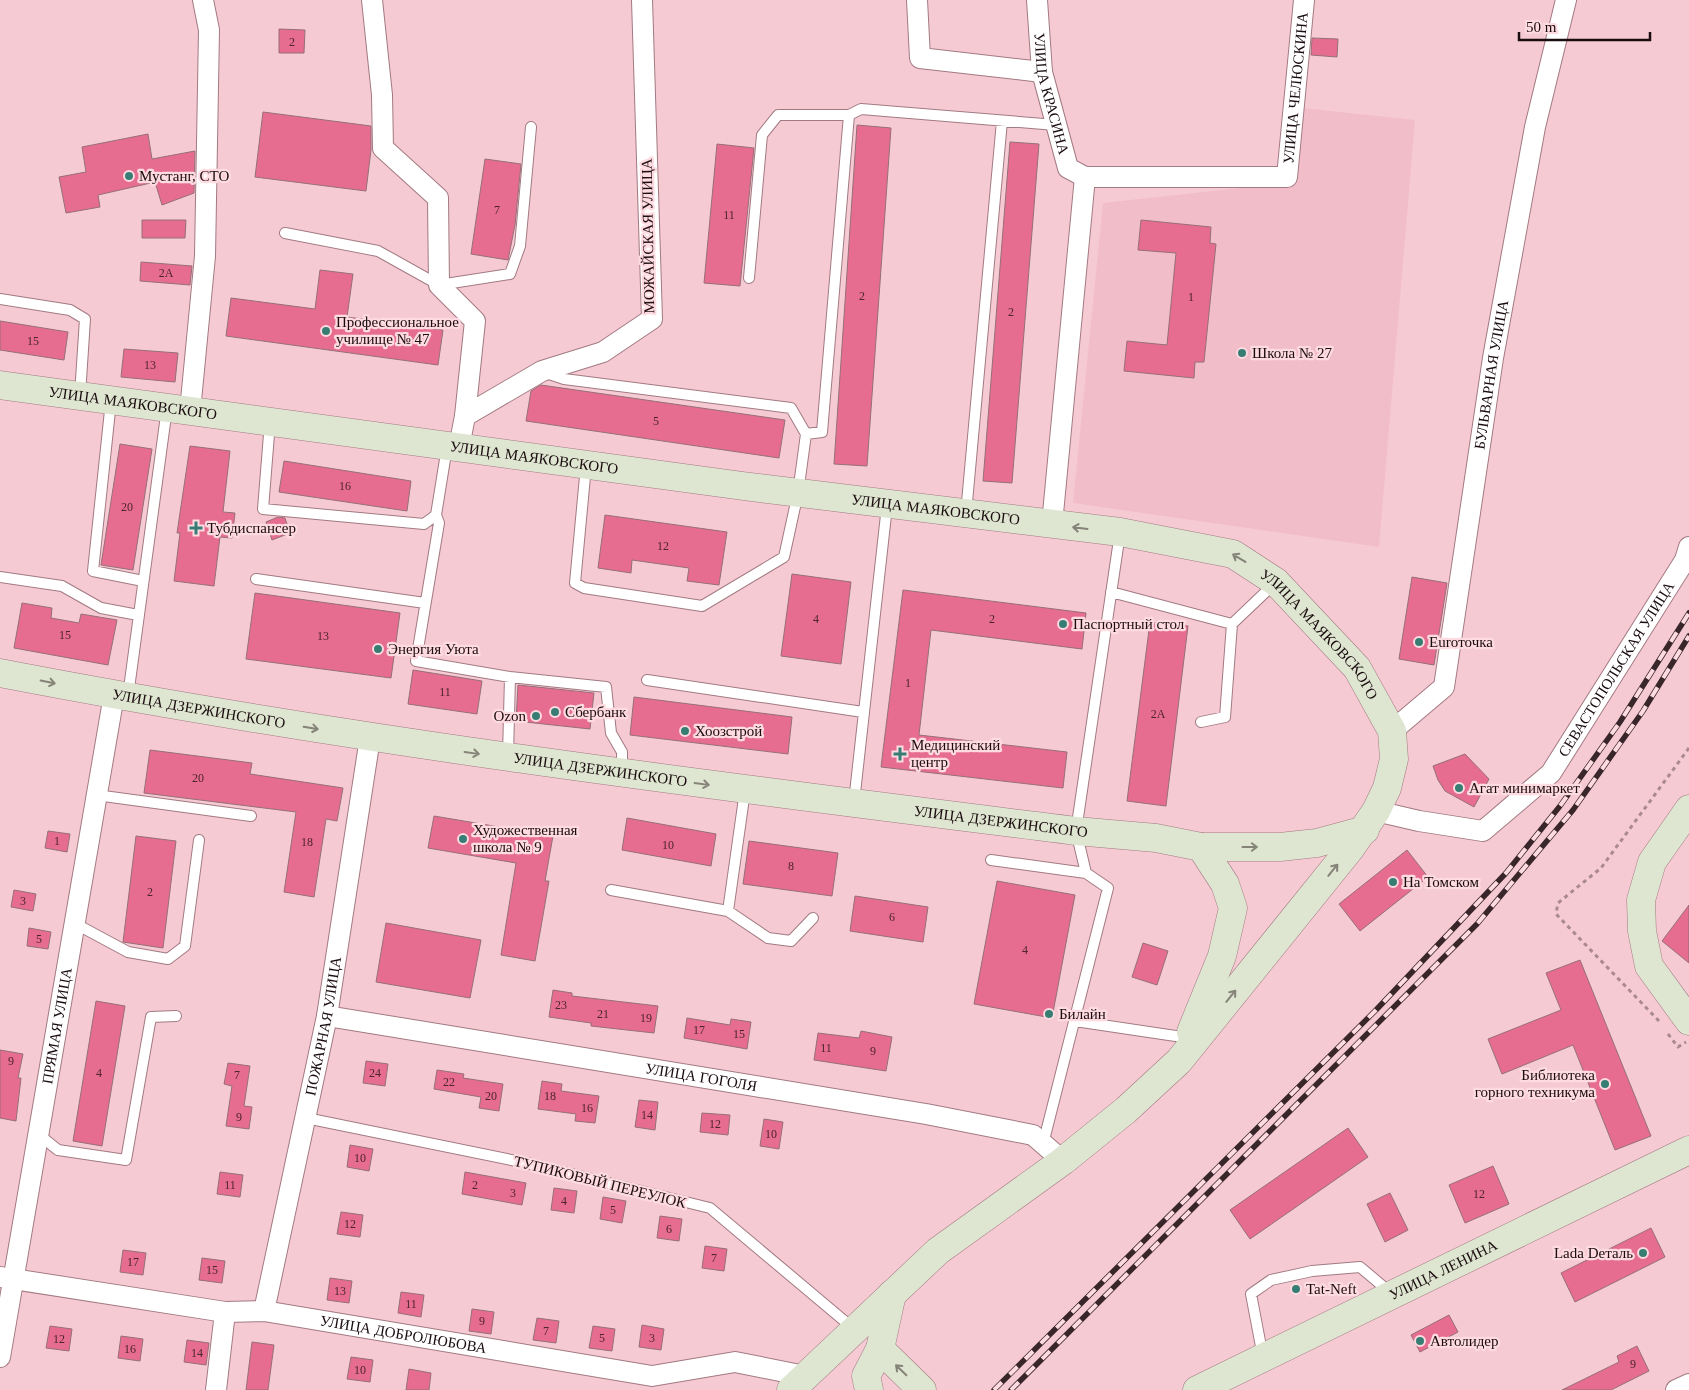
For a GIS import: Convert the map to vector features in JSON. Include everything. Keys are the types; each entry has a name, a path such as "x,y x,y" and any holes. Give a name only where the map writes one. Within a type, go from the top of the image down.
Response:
{"main road":[{"name":"УЛИЦА МАЯКОВСКОГО","path":"0,385 798,493 1120,532 1233,554 1276,582 1356,668 1392,731 1394,759 1386,788 1370,821 1184,1050 1126,1110 1064,1161 938,1251 798,1383"},
{"name":"УЛИЦА ДЗЕРЖИНСКОГО","path":"0,673 121,696 370,738 508,758 745,790 1076,831 1156,838 1201,847 1280,847 1316,844 1370,821"},
{"path":"1689,809 1652,862 1641,900 1642,931 1648,966 1689,1021"},
{"path":"1184,1050 1222,956 1233,908 1225,884 1201,847"},
{"name":"УЛИЦА ЛЕНИНА","path":"1197,1390 1689,1150"},
{"path":"868,1390 866,1376 880,1349 892,1294"},
{"path":"880,1349 922,1390"}],"street":[{"path":"179,409 205,256 209,30 203,0"},
{"path":"372,0 382,95 383,148 438,198 439,285 474,321 465,416 453,446"},
{"name":"МОЖАЙСКАЯ УЛИЦА","path":"465,416 542,371 603,352 652,319 642,0"},
{"path":"917,0 920,58 1042,72"},
{"name":"УЛИЦА КРАСИНА","path":"1037,0 1042,72 1056,125 1068,168 1085,177"},
{"name":"УЛИЦА ЧЕЛЮСКИНА","path":"1085,177 1287,177 1304,0"},
{"name":"БУЛЬВАРНАЯ УЛИЦА","path":"1392,731 1444,687 1495,348 1535,127 1566,0"},
{"path":"1052,524 1085,177"},
{"name":"СЕВАСТОПОЛЬСКАЯ УЛИЦА","path":"1370,821 1419,821 1483,831 1551,773 1685,560 1689,547"},
{"name":"ПРЯМАЯ УЛИЦА","path":"0,1356 6,1279 38,1134 96,795 121,696"},
{"name":"ПОЖАРНАЯ УЛИЦА","path":"264,1311 327,1016 370,738"},
{"name":"УЛИЦА ГОГОЛЯ","path":"327,1016 926,1114 1033,1135 1064,1161"},
{"name":"УЛИЦА ДОБРОЛЮБОВА","path":"6,1279 225,1312 264,1311 652,1376 735,1362 798,1383"},
{"path":"216,1390 225,1312"},
{"path":"1676,1390 1689,1384"}],"lane":[{"path":"749,278 762,134 778,115 849,115 861,109 1056,125"},
{"path":"806,434 822,432 849,115"},
{"path":"966,514 1002,121"},
{"path":"285,233 378,251 439,285 510,274 520,246 531,128"},
{"path":"0,299 70,310 85,319 80,396"},
{"path":"542,371 564,379 791,408 806,434 798,493 784,557 702,606 584,588 575,583 586,465"},
{"path":"111,400 93,571 143,581"},
{"path":"121,696 179,409"},
{"path":"270,422 263,509 424,524 436,515"},
{"path":"453,446 436,515 439,523 416,661 510,677 606,687 612,734 622,752 622,773"},
{"path":"854,803 887,504"},
{"path":"1086,873 1076,831 1120,532"},
{"path":"0,577 62,586 101,608 138,615"},
{"path":"256,579 425,603"},
{"path":"1201,722 1225,717 1232,624 1276,582"},
{"path":"1111,592 1232,624"},
{"path":"508,758 510,677"},
{"path":"647,680 863,712"},
{"path":"728,911 745,790"},
{"path":"96,795 251,816"},
{"path":"74,923 128,952 168,959 185,946 199,840"},
{"path":"991,860 1086,873 1108,888 1043,1144"},
{"path":"611,890 728,911 768,938 791,941 813,918"},
{"path":"38,1134 58,1150 126,1160 151,1017 176,1016"},
{"path":"1075,1021 1184,1050"},
{"name":"ТУПИКОВЫЙ ПЕРЕУЛОК","path":"306,1118 530,1164 710,1208 854,1329"},
{"path":"1263,1358 1251,1294 1271,1280 1312,1271 1360,1267 1393,1294"}],"shaded area":[{"name":"Школа № 27","path":"1302,108 1415,120 1379,547 1073,503 1103,203 1295,182"}],"building":[{"path":"279,29 305,30 304,53 279,53"},
{"path":"1312,38 1338,39 1337,57 1311,55"},
{"path":"263,112 371,126 371,150 366,191 255,177"},
{"path":"857,125 891,128 867,466 834,464"},
{"path":"148,134 152,159 195,151 194,193 162,205 155,182 98,195 100,207 66,213 59,177 86,172 82,147"},
{"path":"1010,142 1039,144 1012,483 983,481"},
{"path":"717,144 754,148 740,286 704,283"},
{"path":"485,159 521,164 515,225 508,260 471,254"},
{"path":"142,220 186,220 185,238 142,238"},
{"path":"1141,220 1211,227 1210,243 1216,244 1204,362 1195,362 1194,378 1124,371 1127,341 1167,345 1176,253 1138,250"},
{"path":"141,262 192,266 190,285 140,281"},
{"path":"320,270 353,274 347,317 443,330 438,365 226,336 231,298 315,309"},
{"path":"0,321 68,332 64,360 0,350"},
{"path":"124,349 178,353 175,382 121,377"},
{"path":"541,385 785,420 779,458 526,421 531,391"},
{"path":"120,444 152,449 133,570 101,565"},
{"path":"190,446 230,451 223,512 235,513 232,538 220,537 214,586 174,581 180,533 177,533"},
{"path":"284,461 411,481 407,511 279,492"},
{"path":"605,515 727,532 719,585 687,581 689,568 632,560 631,573 598,568"},
{"path":"278,517 285,518 290,533 272,540 266,522"},
{"path":"792,574 851,582 841,664 781,656"},
{"path":"1412,577 1447,583 1434,665 1399,659"},
{"path":"903,590 1086,613 1082,649 931,630 919,735 1067,752 1063,788 881,767"},
{"path":"255,593 400,613 391,678 246,659"},
{"path":"22,603 52,608 51,618 79,623 81,614 117,620 108,665 14,648"},
{"path":"1150,622 1188,626 1166,806 1127,801"},
{"path":"413,670 482,681 477,714 408,704"},
{"path":"518,685 594,693 590,729 516,721"},
{"path":"634,697 792,717 788,754 630,735"},
{"path":"150,750 252,763 250,774 343,788 337,821 326,819 314,897 284,892 296,812 144,793"},
{"path":"1465,754 1489,779 1474,807 1445,791 1438,780 1433,766"},
{"path":"434,816 553,836 545,881 549,881 535,961 501,955 516,863 428,848"},
{"path":"627,818 716,834 711,866 622,850"},
{"path":"48,831 70,834 67,852 45,848"},
{"path":"136,836 176,841 163,948 123,942"},
{"path":"749,841 838,853 832,896 743,884"},
{"path":"1407,850 1428,877 1360,931 1339,904"},
{"path":"997,881 1075,895 1052,1018 974,1004"},
{"path":"14,890 36,894 33,911 11,907"},
{"path":"855,896 928,907 923,942 850,931"},
{"path":"1689,905 1689,963 1662,941"},
{"path":"386,923 481,940 470,998 376,982"},
{"path":"29,928 51,932 48,949 27,946"},
{"path":"1143,943 1168,951 1157,985 1132,977"},
{"path":"1580,960 1651,1136 1615,1150 1573,1045 1502,1074 1488,1039 1561,1010 1546,973"},
{"path":"553,990 572,993 572,996 658,1006 654,1033 591,1026 591,1023 549,1017"},
{"path":"96,1001 125,1006 102,1146 73,1141"},
{"path":"687,1018 730,1025 731,1019 751,1022 747,1049 684,1038"},
{"path":"861,1031 892,1037 886,1071 814,1060 818,1033 859,1038"},
{"path":"0,1050 23,1054 18,1078 21,1078 16,1121 0,1118"},
{"path":"366,1061 388,1064 385,1086 363,1083"},
{"path":"228,1063 250,1066 244,1106 252,1107 249,1129 226,1126 232,1086 224,1084"},
{"path":"437,1070 464,1074 463,1078 503,1084 499,1111 479,1108 481,1097 434,1089"},
{"path":"542,1081 562,1084 561,1091 599,1096 595,1123 575,1121 576,1114 538,1109"},
{"path":"639,1100 658,1102 655,1130 635,1127"},
{"path":"702,1113 730,1115 728,1135 700,1132"},
{"path":"764,1119 783,1122 779,1149 760,1146"},
{"path":"1348,1128 1368,1157 1250,1239 1230,1210"},
{"path":"350,1145 373,1149 369,1171 347,1167"},
{"path":"1493,1166 1509,1204 1465,1223 1449,1185"},
{"path":"220,1172 243,1175 240,1197 217,1194"},
{"path":"465,1172 526,1183 522,1205 462,1194"},
{"path":"554,1188 577,1191 574,1213 551,1210"},
{"path":"1390,1193 1408,1230 1385,1242 1367,1204"},
{"path":"603,1197 626,1201 622,1223 600,1219"},
{"path":"341,1212 363,1215 360,1237 337,1234"},
{"path":"660,1216 682,1219 679,1241 657,1238"},
{"path":"1651,1228 1665,1257 1575,1302 1561,1273"},
{"path":"705,1246 727,1249 724,1271 702,1268"},
{"path":"123,1250 146,1253 143,1275 120,1272"},
{"path":"202,1258 225,1261 222,1283 199,1280"},
{"path":"330,1278 352,1281 349,1303 327,1300"},
{"path":"401,1292 424,1295 421,1317 398,1313"},
{"path":"472,1309 494,1312 491,1334 469,1331"},
{"path":"1449,1315 1458,1332 1420,1352 1411,1335"},
{"path":"537,1318 559,1321 556,1343 533,1340"},
{"path":"642,1325 664,1329 661,1350 639,1347"},
{"path":"50,1326 72,1329 69,1351 46,1348"},
{"path":"593,1326 615,1329 612,1351 589,1348"},
{"path":"121,1336 143,1339 140,1361 118,1358"},
{"path":"187,1340 209,1343 206,1365 184,1362"},
{"path":"252,1342 274,1345 268,1390 246,1390"},
{"path":"1637,1346 1649,1371 1611,1390 1562,1390 1619,1362 1617,1356"},
{"path":"351,1357 373,1360 370,1382 347,1379"},
{"path":"409,1369 431,1373 429,1390 406,1390"}],"railway":[{"path":"994,1390 1376,1010 1506,873 1560,806 1620,722 1689,613"},
{"path":"1011,1390 1477,924 1573,810 1643,711 1689,636"}],"place":[{"name":"Мустанг, СТО","path":"129,176"},
{"name":"Профессиональное училище № 47","path":"326,331"},
{"name":"Школа № 27","path":"1242,353"},
{"name":"Тубдиспансер","path":"196,528"},
{"name":"Паспортный стол","path":"1063,624"},
{"name":"Euroточка","path":"1419,642"},
{"name":"Энергия Уюта","path":"378,649"},
{"name":"Сбербанк","path":"555,712"},
{"name":"Ozon","path":"536,716"},
{"name":"Хоозстрой","path":"685,731"},
{"name":"Медицинский центр","path":"900,754"},
{"name":"Агат минимаркет","path":"1459,788"},
{"name":"Художественная школа № 9","path":"463,839"},
{"name":"На Томском","path":"1393,882"},
{"name":"Билайн","path":"1049,1014"},
{"name":"Библиотека горного техникума","path":"1605,1084"},
{"name":"Lada Dеталь","path":"1643,1253"},
{"name":"Tat-Neft","path":"1296,1289"},
{"name":"Автолидер","path":"1420,1341"}]}
